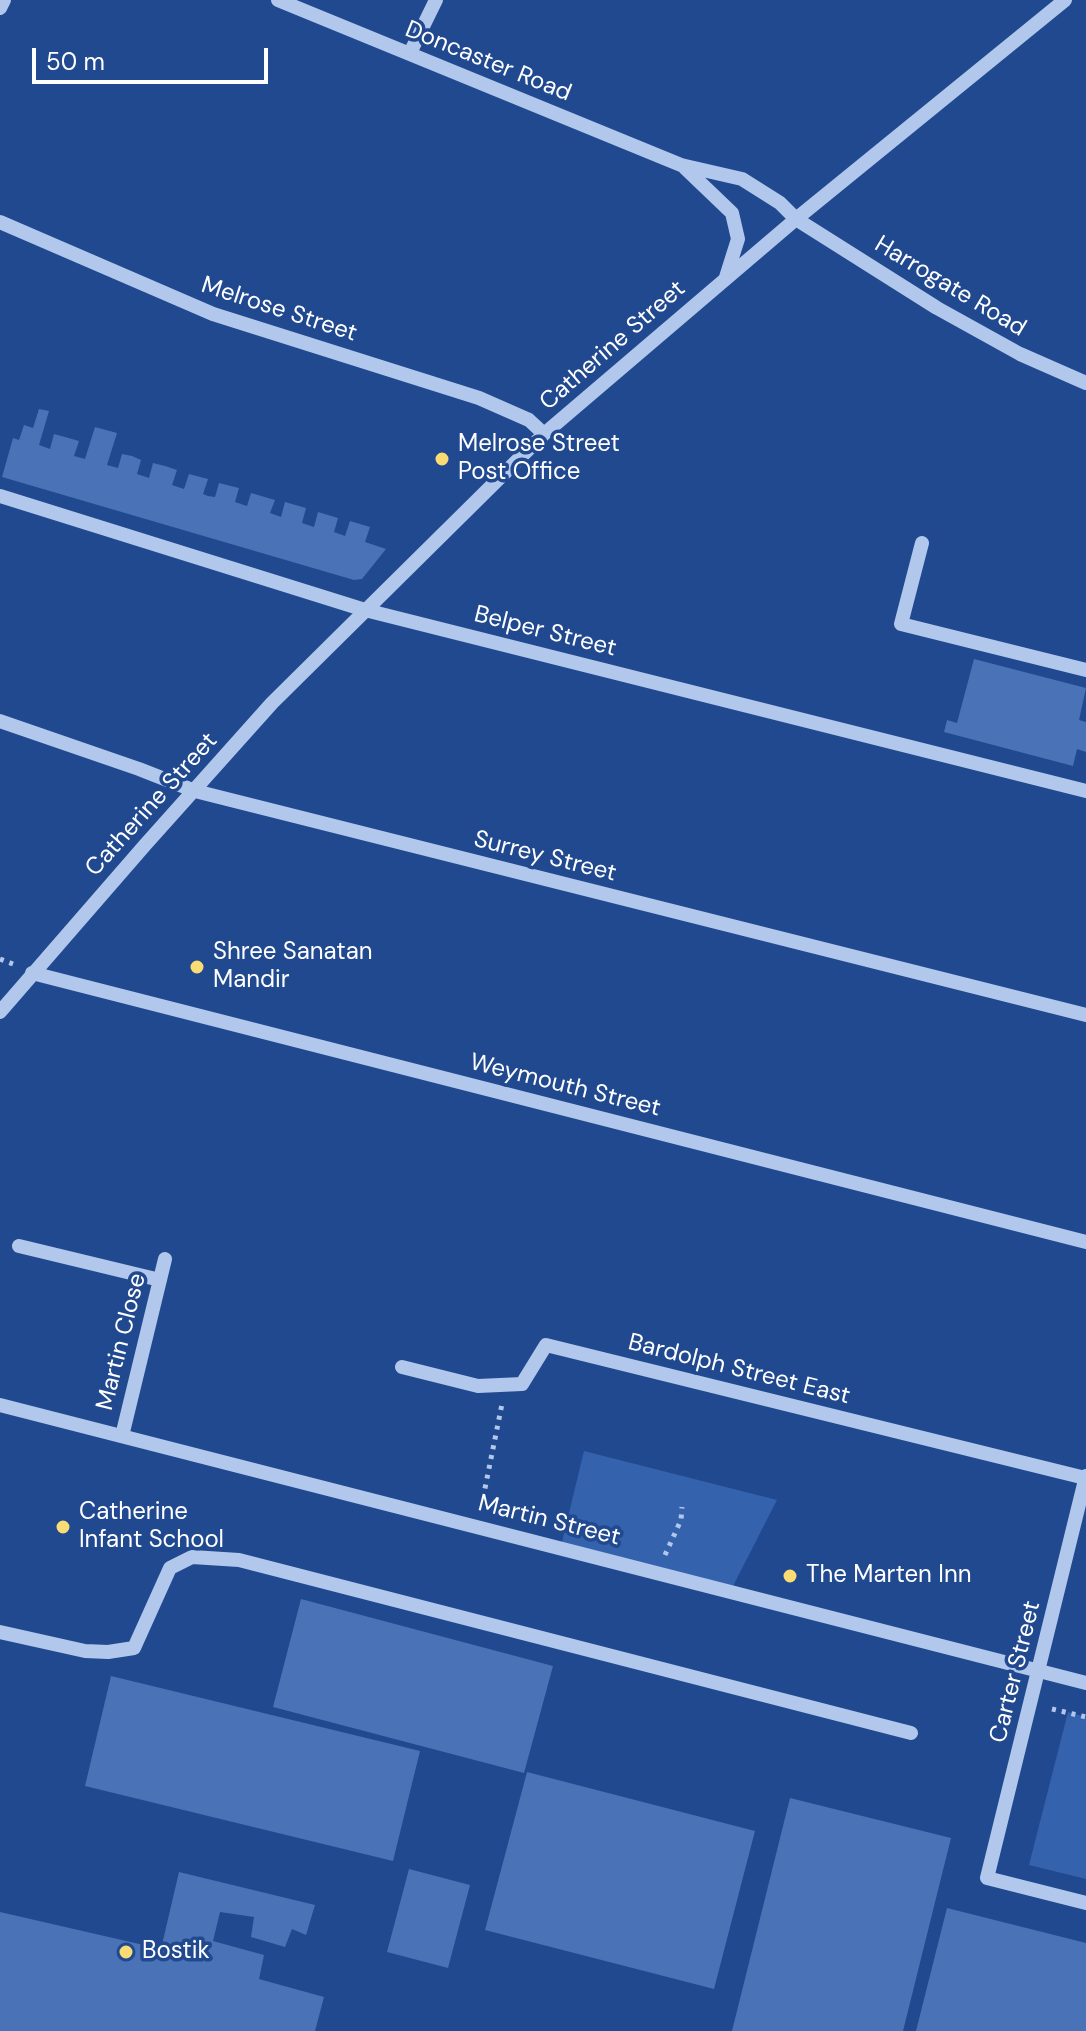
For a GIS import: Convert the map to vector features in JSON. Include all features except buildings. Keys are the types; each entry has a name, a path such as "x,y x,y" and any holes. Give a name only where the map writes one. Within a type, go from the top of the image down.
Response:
{"street":[{"path":"0,8 4,0"},
{"name":"Doncaster Road","path":"278,0 681,165 742,179 780,203 796,219"},
{"path":"410,53 436,0"},
{"name":"Catherine Street","path":"0,1012 272,703 544,434 796,219 1065,0"},
{"name":"Doncaster Road","path":"681,165 732,213 738,239 726,278"},
{"name":"Harrogate Road","path":"796,219 937,308 1020,354 1086,383"},
{"name":"Melrose Street","path":"0,222 213,314 479,398 529,420 544,434"},
{"name":"Belper Street","path":"0,496 365,610 1086,791"},
{"path":"922,543 901,624 1086,670"},
{"name":"Surrey Street","path":"0,721 195,791 1086,1015"},
{"name":"Weymouth Street","path":"32,973 1086,1242"},
{"path":"19,1246 160,1280"},
{"name":"Martin Close","path":"122,1436 165,1259"},
{"name":"Bardolph Street East","path":"506,1385 522,1384 546,1345 1086,1477"},
{"path":"402,1367 478,1386 506,1385"},
{"name":"Martin Street","path":"0,1405 1086,1683"},
{"name":"Carter Street","path":"1086,1477 987,1878 1086,1903"},
{"path":"0,1632 85,1651 108,1652 134,1648 170,1568 192,1557 239,1560 911,1733"}],"path":[{"path":"477,1525 506,1385"},
{"path":"662,1572 669,1543 681,1520 682,1507"},
{"path":"1031,1704 1086,1717"}],"shaded area":[{"path":"584,1451 777,1500 733,1586 562,1542"},
{"path":"1068,1712 1086,1717 1086,1879 1029,1865"}],"place":[{"name":"Melrose Street Post Office","path":"442,459"},
{"name":"Shree Sanatan Mandir","path":"197,967"},
{"name":"Catherine Infant School","path":"63,1527"},
{"name":"The Marten Inn","path":"790,1576"},
{"name":"Bostik","path":"126,1952"}]}
